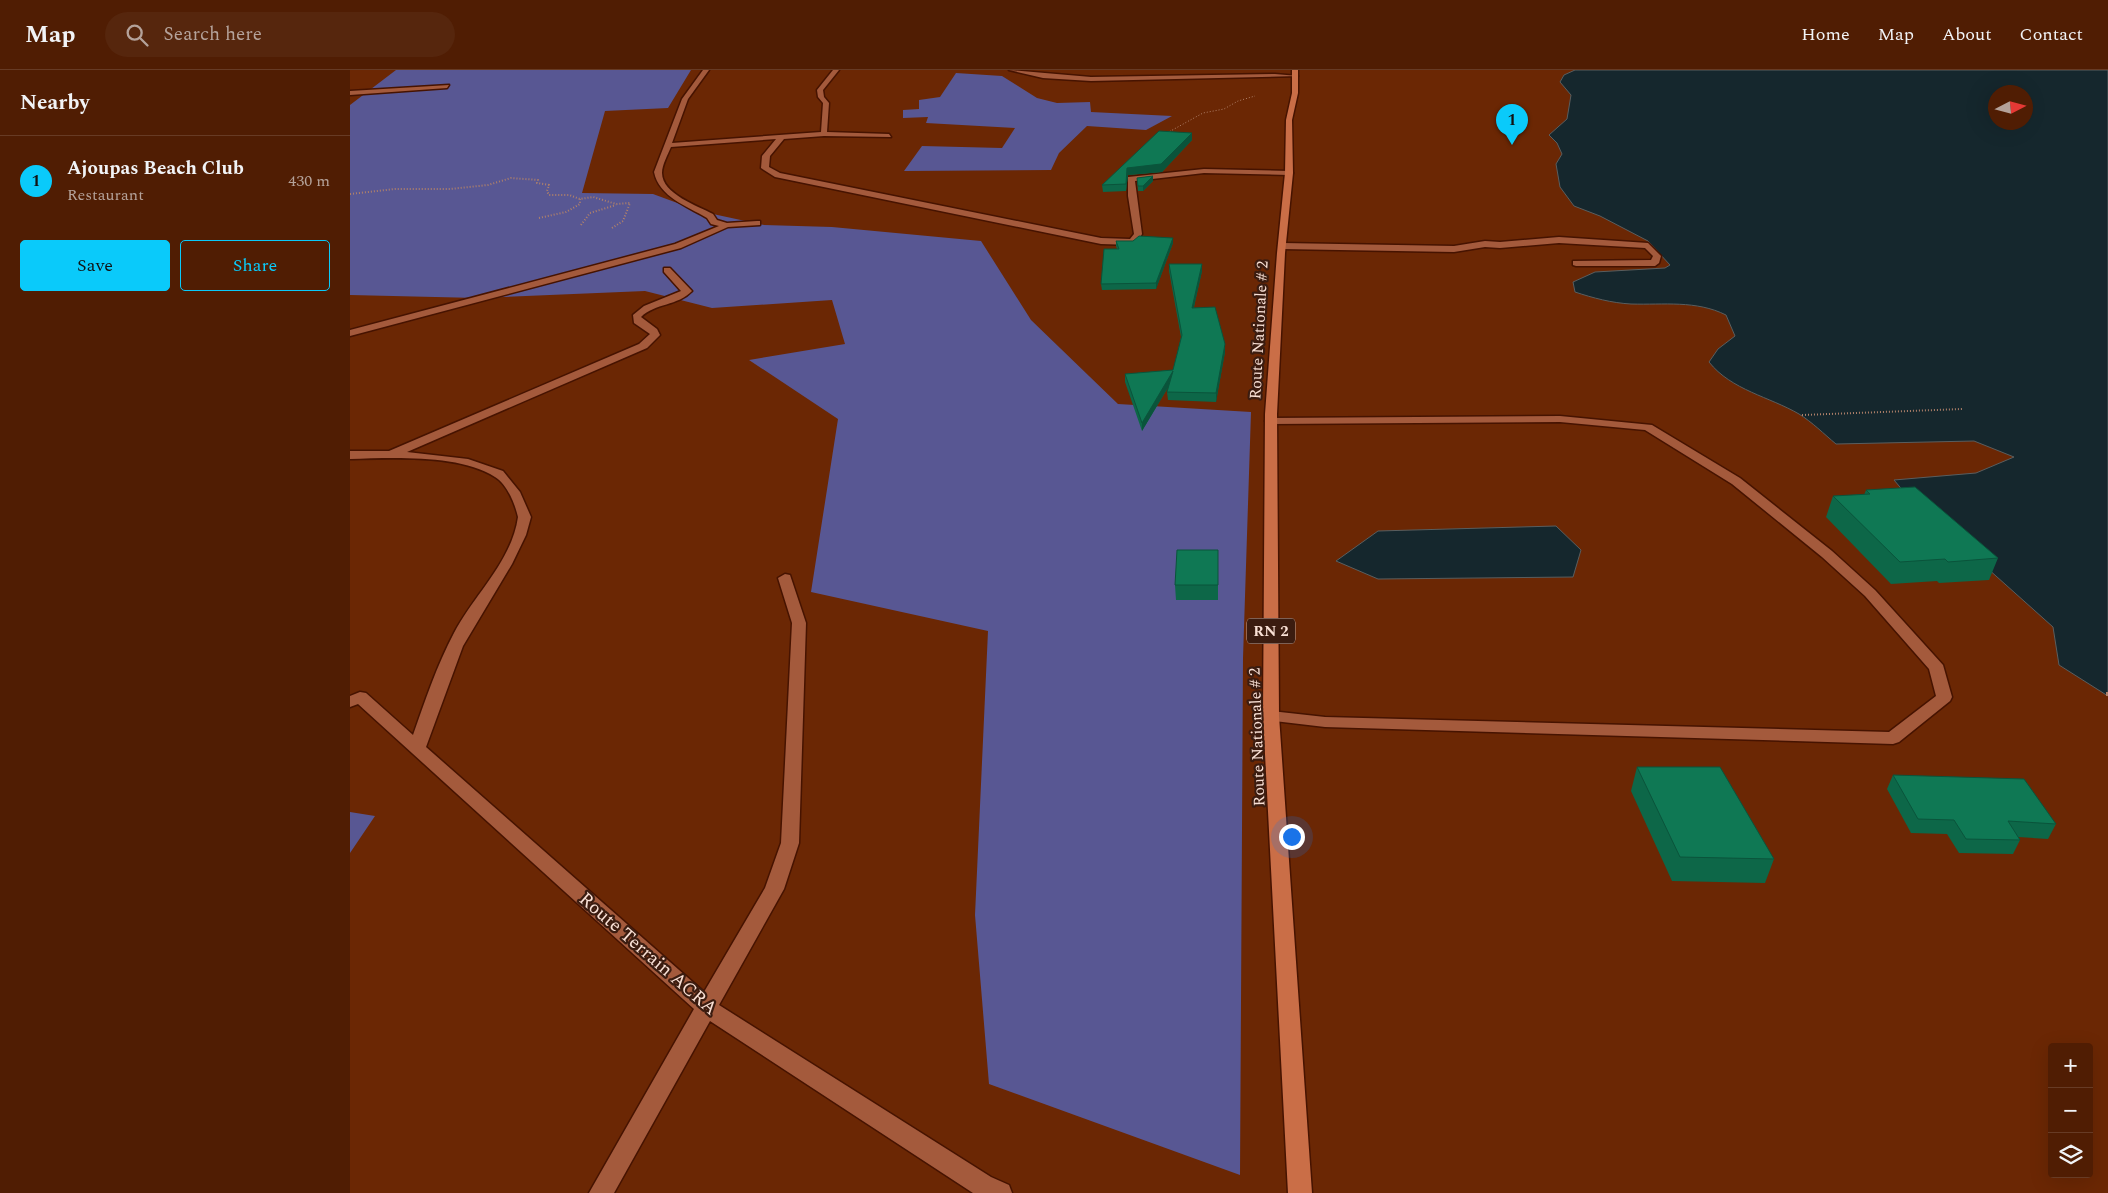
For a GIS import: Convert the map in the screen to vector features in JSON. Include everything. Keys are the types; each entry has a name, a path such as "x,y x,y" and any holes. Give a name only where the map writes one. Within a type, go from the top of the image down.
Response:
{"main road":[{"name":"Route Nationale # 2","path":"1295,79 1289,120 1289,173 1282,246 1271,421 1272,716 1300,1193"}],"street":[{"path":"706,70 685,99 658,172 660,182 667,191 706,214 714,222 727,225 757,223"},
{"path":"824,134 826,103 821,97 820,90 836,70"},
{"path":"1012,70 1055,77 1098,79 1224,76 1295,79"},
{"path":"350,93 447,86"},
{"path":"667,145 824,134 889,136"},
{"path":"782,137 766,156 765,168 778,175 1100,241 1133,242 1138,234 1131,179 1204,171 1289,173"},
{"path":"350,333 390,324 678,246 727,225"},
{"path":"1282,246 1454,250 1485,244 1500,245 1559,240 1648,246 1657,256 1655,263 1576,263"},
{"path":"393,454 643,346 655,335 653,331 637,321 636,317 640,311 678,297 687,291 667,270"},
{"path":"1271,421 1560,419 1648,427 1736,481 1827,554 1870,593 1937,668 1944,697 1892,738 1334,722 1272,716"},
{"path":"350,455 393,454 480,465 501,475 515,495 524,516 516,545 463,632 440,682 417,749"},
{"path":"601,1193 774,889 790,843 793,810 799,624 785,578"},
{"name":"Route Terrain ACRA","path":"353,697 417,749 707,1008 982,1185 1000,1193"}],"path":[{"path":"1164,134 1203,113 1224,109 1238,101 1295,79"},
{"path":"350,194 395,189 450,189 488,185 511,178 538,180 536,183 549,184 547,191 549,195 569,195 580,199 593,197 616,204"},
{"path":"539,218 554,213 570,212 580,204 580,199"},
{"path":"581,225 590,213 616,204 630,203 623,221 612,228"},
{"path":"1802,415 1962,409"}],"shaded area":[{"path":"396,70 691,70 668,108 605,111 582,193 653,194 699,211 764,225 832,227 981,241 1031,320 1118,404 1251,412 1243,658 1240,1175 989,1084 975,915 988,631 811,592 838,419 749,360 845,344 832,300 712,308 645,291 478,298 350,295 350,105"},
{"path":"956,73 1002,76 1037,98 1057,103 1090,102 1091,112 1172,116 1146,130 1087,126 1059,153 1051,170 904,171 922,146 1002,148 1015,128 926,123 928,117 903,118 903,110 919,109 919,100 940,97"},
{"path":"350,812 375,816 350,853"}],"water":[{"path":"1575,70 2108,70 2108,696 2059,665 2053,627 1911,500 1894,480 1976,473 2014,457 1974,441 1836,444 1799,414 1728,380 1709,362 1718,349 1735,336 1726,315 1715,310 1691,305 1631,304 1603,300 1575,292 1573,282 1595,272 1665,268 1670,265 1648,241 1600,216 1574,206 1560,187 1556,164 1562,154 1557,143 1549,135 1567,119 1571,95 1560,82 1564,75"},
{"path":"1556,526 1581,550 1573,577 1378,579 1336,561 1378,531"}],"building":[{"path":"1159,131 1192,133 1161,164 1127,168 1126,184 1102,185"},
{"path":"1153,176 1143,186 1138,186 1137,178"},
{"path":"1139,236 1173,238 1156,283 1101,284 1104,249 1119,249 1116,241 1133,241"},
{"path":"1169,264 1202,264 1192,308 1215,307 1225,344 1216,393 1167,392 1173,371 1142,423 1125,374 1173,370 1182,335"},
{"path":"1915,487 1998,558 1948,562 1945,559 1900,562 1833,496 1870,494 1866,490"},
{"path":"1177,550 1218,550 1218,585 1175,585"},
{"path":"1637,767 1720,767 1774,859 1680,857"},
{"path":"1893,775 2024,779 2056,824 2008,821 2020,840 1966,839 1954,820 1918,819"}],"place":[{"name":"Ajoupas Beach Club","path":"1512,145"}]}
